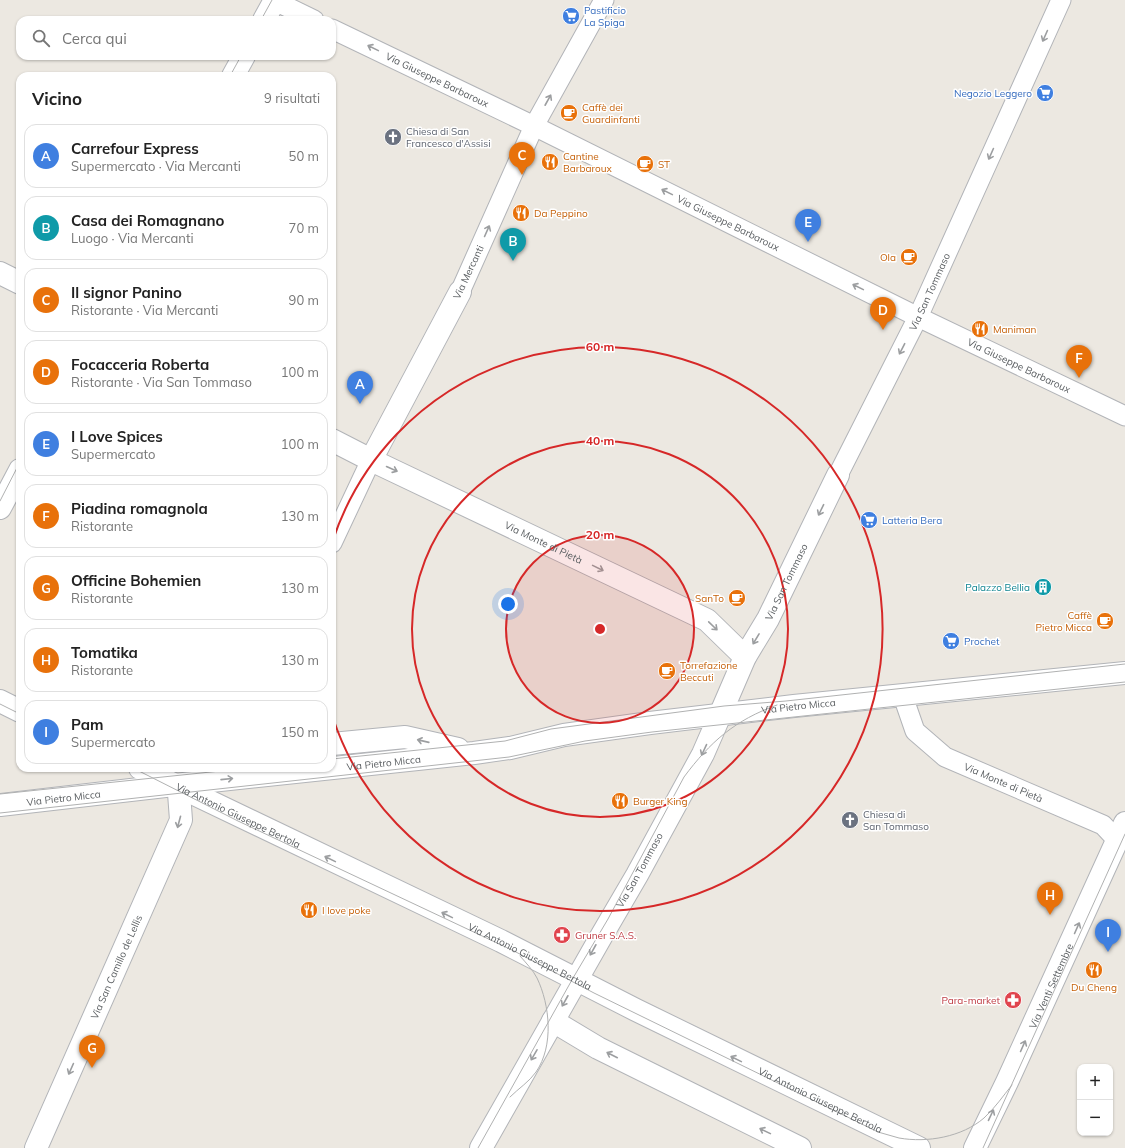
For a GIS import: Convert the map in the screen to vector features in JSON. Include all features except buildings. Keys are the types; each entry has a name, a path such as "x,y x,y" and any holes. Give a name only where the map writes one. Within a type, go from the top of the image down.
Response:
{"street":[{"path":"266,16 274,0 306,16"},
{"name":"Via Mercanti","path":"336,534 371,460 460,292 534,126 604,0"},
{"name":"Via San Tommaso","path":"481,1148 648,855 703,754 745,657 768,619 838,475 918,317 1061,0"},
{"name":"Via Giuseppe Barbaroux","path":"336,31 534,126 918,317 1125,416"},
{"path":"235,72 242,60"},
{"path":"0,273 16,280"},
{"name":"Via Monte di Pietà","path":"336,442 707,620 745,657"},
{"path":"0,508 16,478"},
{"name":"Via Pietro Micca","path":"336,768 510,748 564,736 650,723 1125,673"},
{"name":"Via Monte di Pietà","path":"905,695 906,705 915,731 945,757 1103,825 1122,838"},
{"path":"0,701 16,709"},
{"name":"Via Pietro Micca","path":"336,744 405,736 474,753"},
{"name":"Via Antonio Giuseppe Bertola","path":"148,772 501,941 576,980 919,1148"},
{"name":"Via Pietro Micca","path":"174,785 202,772"},
{"name":"Via Pietro Micca","path":"0,805 296,772"},
{"name":"Via San Camillo de Lellis","path":"36,1148 181,820 179,793 174,785"},
{"name":"Via Venti Settembre","path":"975,1148 1122,838"},
{"path":"553,1021 598,1048 800,1148"}],"tram line":[{"path":"263,16 272,0"},
{"path":"232,72 239,60"},
{"path":"0,501 16,470"},
{"path":"336,759 505,741 551,729 724,706 786,701 1125,664"},
{"path":"0,813 509,757 585,741 652,732 1125,682"},
{"path":"0,704 16,712"},
{"path":"478,1148 573,978 608,919 684,777 704,753 724,734 748,718 777,705"},
{"path":"141,772 238,821 514,951 594,993 878,1132 899,1138 921,1140 955,1134 975,1125 984,1118 1012,1085"},
{"path":"0,794 211,772"},
{"path":"983,1148 1125,834"},
{"path":"510,1097 536,1072 542,1062 548,1038 545,1000 534,972 520,956"}],"place":[{"name":"Pastificio La Spiga","path":"571,16"},
{"name":"Negozio Leggero","path":"1045,93"},
{"name":"Caffè dei Guardinfanti","path":"569,113"},
{"name":"Chiesa di San Francesco d'Assisi","path":"393,137"},
{"name":"Cantine Barbaroux","path":"550,162"},
{"name":"ST","path":"645,164"},
{"name":"Il signor Panino","path":"522,175"},
{"name":"Da Peppino","path":"521,213"},
{"name":"I Love Spices","path":"808,242"},
{"name":"Ola","path":"909,257"},
{"name":"Casa dei Romagnano","path":"513,261"},
{"name":"Maniman","path":"980,329"},
{"name":"Focacceria Roberta","path":"883,330"},
{"name":"Piadina romagnola","path":"1079,378"},
{"name":"Carrefour Express","path":"360,404"},
{"name":"Latteria Bera","path":"869,520"},
{"name":"Palazzo Bellia","path":"1043,587"},
{"name":"SanTo","path":"737,598"},
{"name":"Caffè Pietro Micca","path":"1105,621"},
{"name":"Prochet","path":"951,641"},
{"name":"Torrefazione Beccuti","path":"667,671"},
{"name":"Burger King","path":"620,801"},
{"name":"Chiesa di San Tommaso","path":"850,820"},
{"name":"I love poke","path":"309,910"},
{"name":"Tomatika","path":"1050,915"},
{"name":"Gruner S.A.S.","path":"562,935"},
{"name":"Pam","path":"1108,952"},
{"name":"Du Cheng","path":"1094,970"},
{"name":"Para-market","path":"1013,1000"},
{"name":"Officine Bohemien","path":"92,1068"}]}
